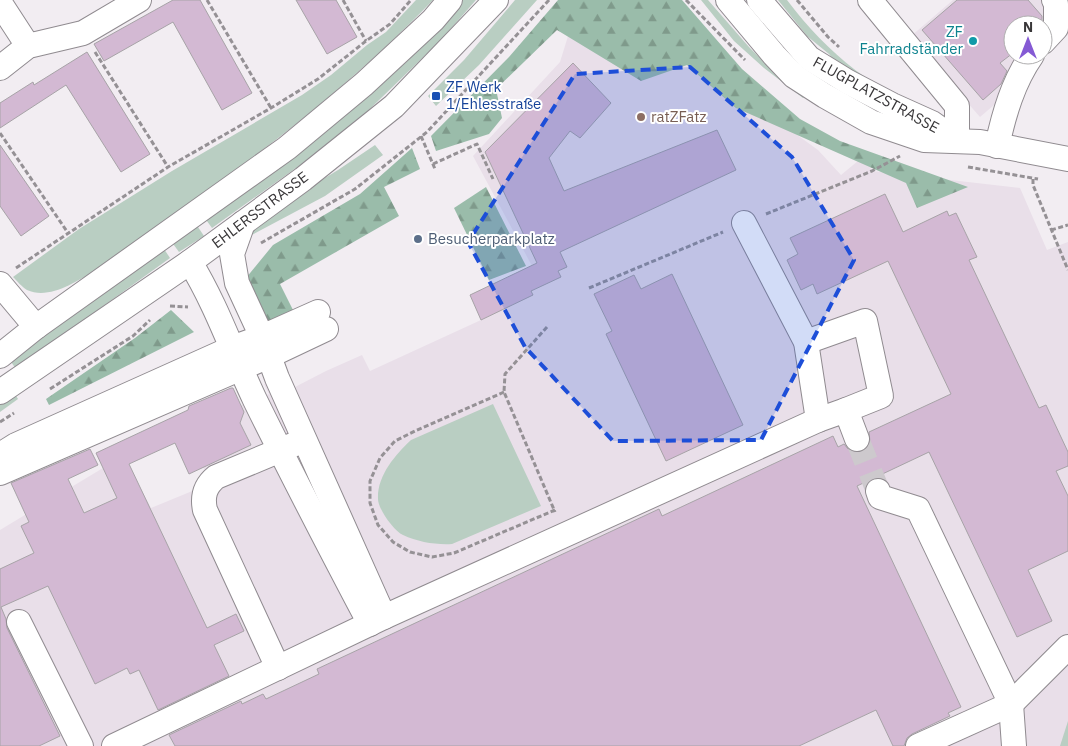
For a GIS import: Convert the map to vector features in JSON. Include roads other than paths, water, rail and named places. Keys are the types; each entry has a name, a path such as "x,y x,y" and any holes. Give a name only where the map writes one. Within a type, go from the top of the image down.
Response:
{"street":[{"path":"0,68 28,46 83,33 139,0"},
{"path":"0,356 36,327 287,148 364,84 433,20 450,0"},
{"name":"EHLERSSTRASSE","path":"0,392 190,262 319,167 394,106 496,0"},
{"path":"394,106 448,66 508,0"},
{"name":"FLUGPLATZSTRASSE","path":"728,0 794,76 871,122 924,140 980,142 1068,159"},
{"name":"FLUGPLATZSTRASSE","path":"759,0 809,58 883,101 932,124 957,141"},
{"path":"870,0 957,106 957,141"},
{"path":"1053,31 1056,28 1056,4 1054,0"},
{"path":"0,3 28,46"},
{"path":"997,146 1011,94 1025,65"},
{"path":"243,223 232,254 237,283 306,440 377,621"},
{"path":"744,223 806,342 818,420"},
{"path":"190,262 213,304 236,358 280,450 377,621"},
{"path":"7,276 36,327"},
{"path":"0,455 16,446 265,347 322,320"},
{"path":"114,746 377,621 565,535 818,420 881,396 865,320 806,342"},
{"path":"0,473 236,358"},
{"path":"846,410 858,438"},
{"path":"278,668 205,510 203,501 209,483 216,477 306,440"},
{"path":"878,491 880,497 918,509 1011,704 1014,746"},
{"path":"19,622 81,746"},
{"path":"918,746 1011,704 1068,646"}],"tunnel":[{"path":"857,439 878,491"}],"place":[{"name":"ZF Fahrradständer","path":"973,41"},
{"name":"ZF Werk 1/Ehlesstraße","path":"436,96"},
{"name":"ratZFatz","path":"641,117"},
{"name":"Besucherparkplatz","path":"418,239"}]}
